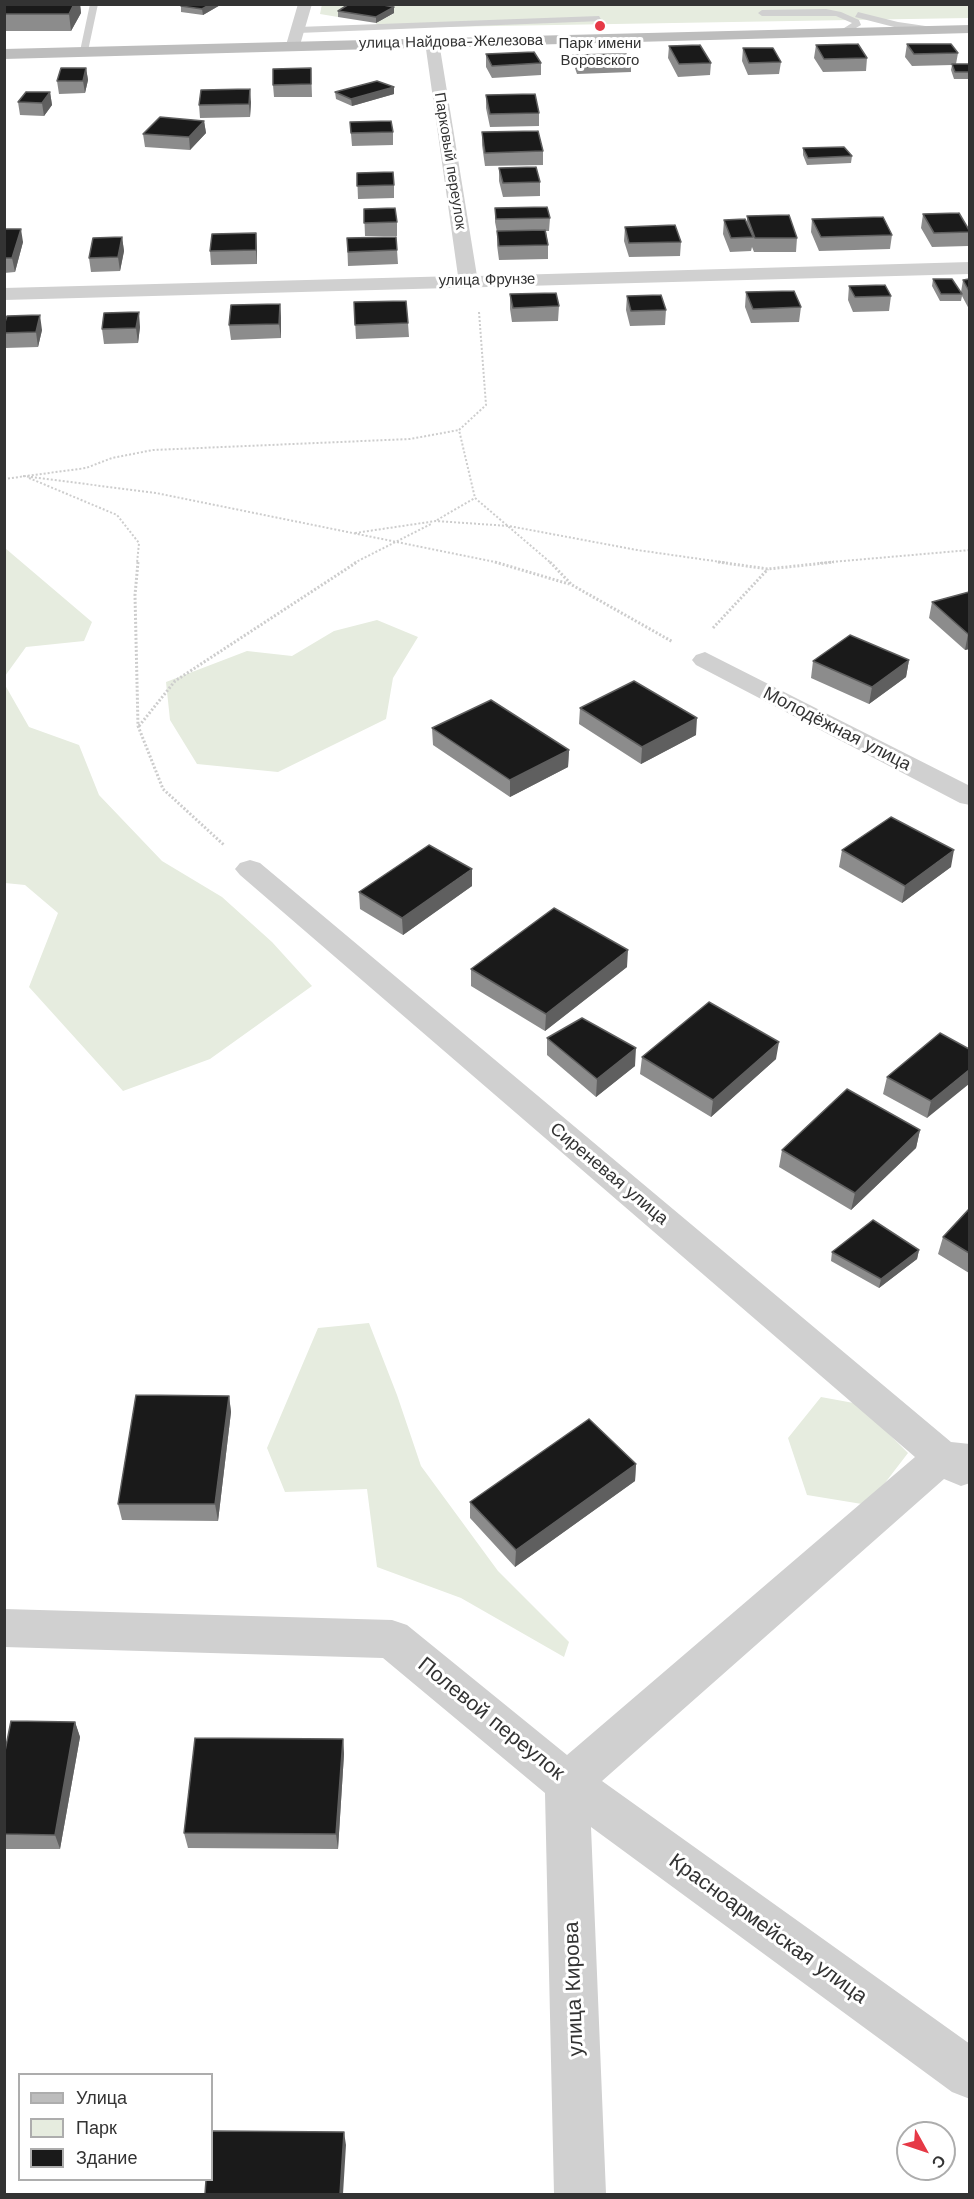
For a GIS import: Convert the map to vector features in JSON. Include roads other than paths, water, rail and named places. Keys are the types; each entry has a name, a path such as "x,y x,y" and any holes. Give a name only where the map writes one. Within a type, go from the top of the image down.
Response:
{"main road":[{"name":"улица Найдова-Железова","path":"4,54 969,29"}],"street":[{"path":"293,45 305,4"},
{"name":"Парковый переулок","path":"432,42 468,280"},
{"name":"улица Фрунзе","path":"4,294 969,268"},
{"name":"Молодёжная улица","path":"705,660 969,797"},
{"name":"Сиреневая улица","path":"250,869 960,1464"},
{"name":"Полевой переулок","path":"4,1628 392,1638 567,1783 960,1464"},
{"name":"Красноармейская улица","path":"567,1783 969,2074"},
{"name":"улица Кирова","path":"567,1783 580,2194"}],"lane":[{"path":"84,51 94,4"},
{"path":"840,6 858,15 867,22 869,27 844,33 857,25 856,22 838,14 762,13 840,6"},
{"path":"858,15 898,25 969,29"},
{"path":"297,30 599,19"}],"place":[{"name":"Парк имени Воровского","path":"600,26"}]}
